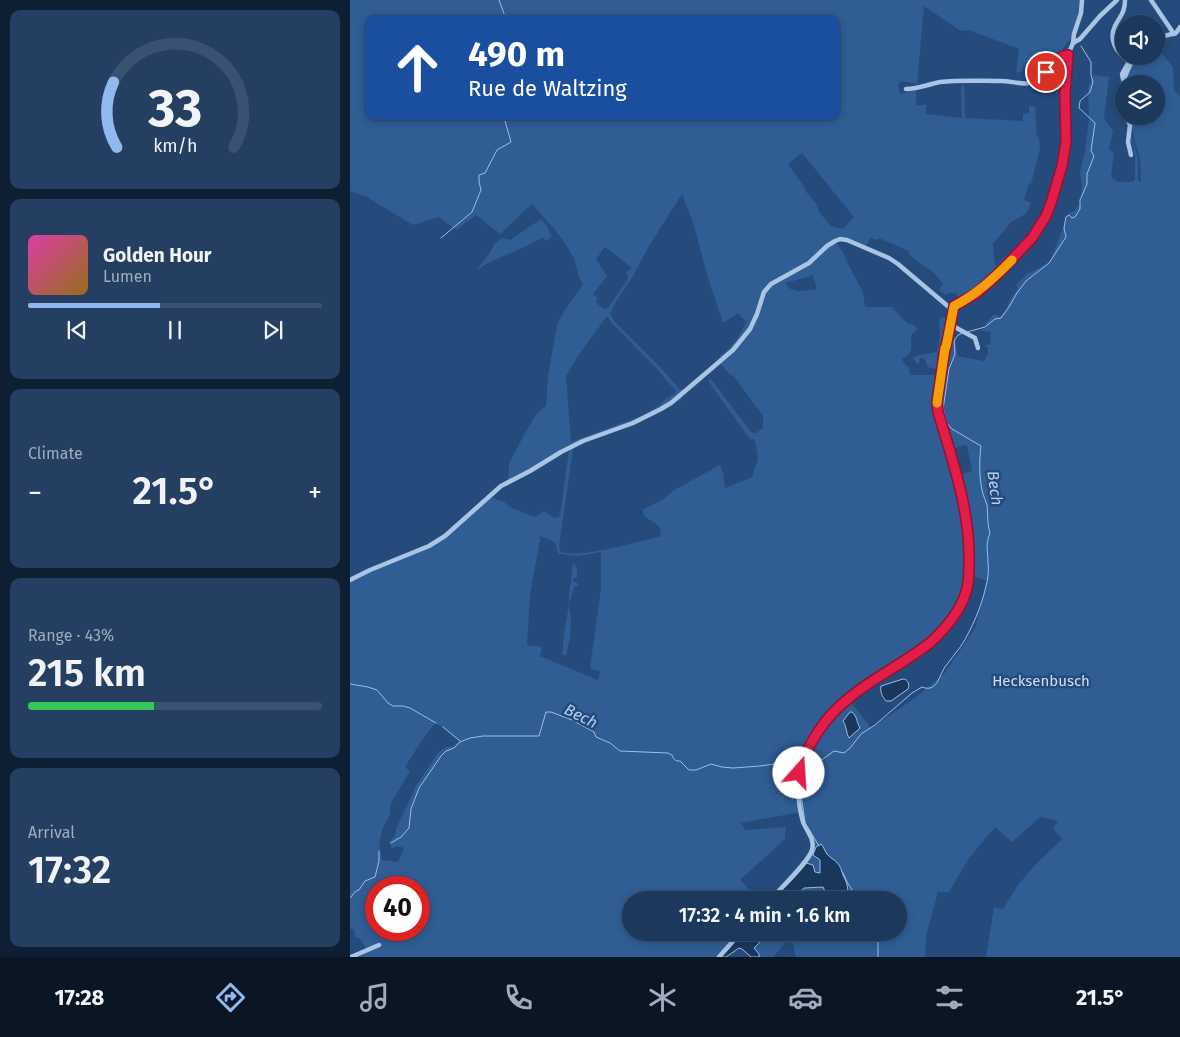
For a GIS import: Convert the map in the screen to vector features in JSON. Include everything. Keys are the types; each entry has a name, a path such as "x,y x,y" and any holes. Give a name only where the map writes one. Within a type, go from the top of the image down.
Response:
{"street":[{"path":"952,307 977,293 998,274 1027,243 1046,216 1062,166 1066,142 1065,92 1068,55 1081,13 1082,0"},
{"path":"1073,43 1080,39 1117,0"},
{"path":"1122,15 1125,0"},
{"path":"1151,0 1177,34 1180,27"},
{"path":"1115,27 1113,40 1115,46"},
{"path":"906,89 916,89 945,82 1003,81 1020,84 1031,82 1041,78 1061,56 1068,55"},
{"path":"1130,125 1128,142 1131,155"},
{"path":"350,580 430,546 445,536 504,483 530,471 572,446 633,423 661,409 690,388 733,350 750,329 764,292 771,284 809,263 835,241 840,239 847,240 889,258 952,307"},
{"path":"945,348 952,307"},
{"path":"778,891 806,860 813,846 801,812 798,784 801,767 808,747 822,726 848,698 924,648 941,632 952,619 964,599 969,574 969,540 961,492 938,412 937,401 952,307"},
{"path":"950,325 975,338 978,348"},
{"path":"719,957 733,941"},
{"path":"351,957 379,945"}],"green space":[{"name":"Hecksenbusch","path":"350,0 1080,0 1079,13 1072,37 1062,50 1063,52 1045,70 1030,64 1023,67 1022,71 1016,73 1019,49 969,30 961,31 924,6 917,84 901,81 898,85 900,94 916,90 916,105 926,105 926,114 962,118 961,86 964,86 965,118 1023,121 1023,114 1029,113 1029,106 1035,106 1037,137 1039,138 1040,149 1031,184 1029,183 1024,200 1031,203 1027,213 1011,222 993,244 995,264 997,266 1004,257 1014,252 1015,254 986,284 983,282 975,292 963,300 959,299 956,293 948,293 946,295 939,290 943,284 934,273 910,256 909,251 879,238 878,240 870,238 865,248 847,240 835,242 843,252 863,292 865,307 892,307 907,323 915,326 917,330 911,335 910,352 906,357 902,358 909,368 910,375 939,375 942,352 937,353 938,363 936,369 928,367 924,358 920,358 919,364 917,364 913,358 937,352 940,336 939,318 945,317 946,336 954,334 957,356 984,361 988,353 988,347 985,345 990,344 991,332 982,331 982,329 986,328 985,324 994,314 1000,317 1006,310 1010,299 1018,288 1016,285 1027,274 1049,263 1069,213 1074,211 1081,203 1080,172 1085,152 1089,119 1088,88 1093,75 1109,77 1104,119 1113,131 1109,150 1114,152 1111,177 1118,182 1132,182 1135,180 1135,154 1131,133 1138,159 1138,180 1141,182 1140,159 1131,125 1165,125 1165,75 1128,75 1133,65 1165,65 1165,58 1173,67 1174,90 1180,96 1180,957 986,957 994,907 1003,909 1018,885 1035,865 1062,839 1053,828 1058,821 1040,817 1012,842 995,827 969,858 949,892 938,892 926,936 925,957 796,957 792,941 907,941 907,891 846,891 847,882 843,873 825,852 824,847 820,860 820,873 815,872 786,891 775,891 812,850 813,845 801,812 741,823 745,830 786,827 785,839 740,880 751,891 622,891 622,941 736,941 721,957 357,957 365,953 366,949 359,938 355,938 354,929 350,929 350,577 417,550 438,539 489,493 508,480 509,464 537,413 546,406 548,376 557,325 564,311 583,285 574,258 564,241 532,204 500,234 476,215 456,230 439,217 413,225 365,196 350,191","holes":["802,153 854,217 843,229 831,226 819,212 816,203 788,164","682,194 693,222 708,278 723,323 738,313 746,322 736,340 720,356 723,359 684,390 679,389 614,321 610,313","605,247 632,268 626,272 627,280 608,308 603,309 596,302 598,299 593,294 607,276 596,259","812,274 817,289 800,291 791,289 785,283 808,277","607,316 676,391 659,406 641,416 571,442 566,376","721,364 731,376 733,375 763,416 763,428 756,433 751,432 711,379 708,381 750,439 755,440 758,459 752,477 725,488 720,465 642,510 645,517 660,528 661,536 596,551 583,553 561,552 559,548 560,538 575,446 662,411 681,401 682,397","946,438 953,438 955,448 967,446 972,471 961,474 958,479","569,450 560,516 554,518 545,511 534,517 491,497 502,487","539,536 554,542 559,554 579,556 601,552 601,588 590,668 600,672 598,680 540,656 542,647 527,645 530,595 540,540","970,575 987,581 975,628 944,674 915,698 871,728 850,701 931,643 931,647 958,614 965,599","435,723 447,730 459,741 438,753 416,786 396,829 395,836 389,842 392,848 397,846 404,848 398,862 382,860 379,845 382,830 390,814 391,803 410,771 405,767"]},
{"path":"541,219 552,235 550,238 545,241 543,237 476,270 495,243 503,238 510,240"},
{"path":"573,563 577,567 577,577 572,580 579,585 574,587 569,605"},
{"path":"569,605 571,620 570,638 566,655 562,655 564,633"},
{"path":"823,887 825,891 801,891 804,888"},
{"path":"761,941 787,941 773,957 759,957 754,948"}],"shaded area":[{"path":"903,679 908,682 908,689 891,701 886,701 882,694 881,686"},
{"path":"850,712 855,716 860,728 849,738 843,721"},
{"path":"821,844 827,854 839,865 848,891 825,891 823,887 804,888 801,891 780,891 806,863 813,865 815,872 820,873 820,860 813,855 816,847"},
{"path":"736,941 761,941 754,948 759,957 751,957 739,948 726,957 721,957"}],"waterway":[{"path":"499,0 505,15"},
{"name":"Bech","path":"967,332 985,327 995,319 1001,318 1026,281 1049,263 1066,237 1064,228 1066,217 1069,215 1072,218 1075,217 1080,209 1080,200 1087,184 1087,174 1094,156 1091,151 1095,123 1079,108 1080,101 1090,92 1093,82 1091,62 1081,46"},
{"path":"441,238 472,212 481,190 479,175 485,173 497,150 511,142 505,120"},
{"name":"Bech","path":"805,764 823,759 834,751 844,753 861,734 875,725 912,693 922,687 931,688 934,686 945,667 961,646 973,625 979,609 988,577 987,545 990,533 987,505 980,476 981,446 952,429 947,423 943,409 949,369 955,354 954,341 958,335 963,333"},
{"path":"350,684 377,690 393,706 410,708 436,723"},
{"name":"Bech","path":"391,843 401,837 409,828 411,809 419,788 446,751 470,738 483,736 539,736 546,712 572,720 594,732 596,737 610,743 620,751 668,753 689,770 696,770 711,764 733,768 790,762 798,763"},
{"path":"443,727 460,741"},
{"path":"801,794 805,822"},
{"path":"807,826 819,846"},
{"name":"Bech","path":"350,898 365,881 375,877 379,861 379,851"},
{"path":"843,873 853,891"},
{"path":"878,941 878,957"}],"slow traffic":[{"path":"937,403 945,348 954,306 977,293 1012,260"}],"route":[{"path":"799,773 808,747 834,712 848,698 931,642 952,619 961,605 966,592 970,551 969,540 961,492 938,412 937,401 945,348 954,306 987,285 1023,248 1042,224 1051,203 1062,166 1066,142 1065,92 1068,55 1061,56 1046,72"}]}
